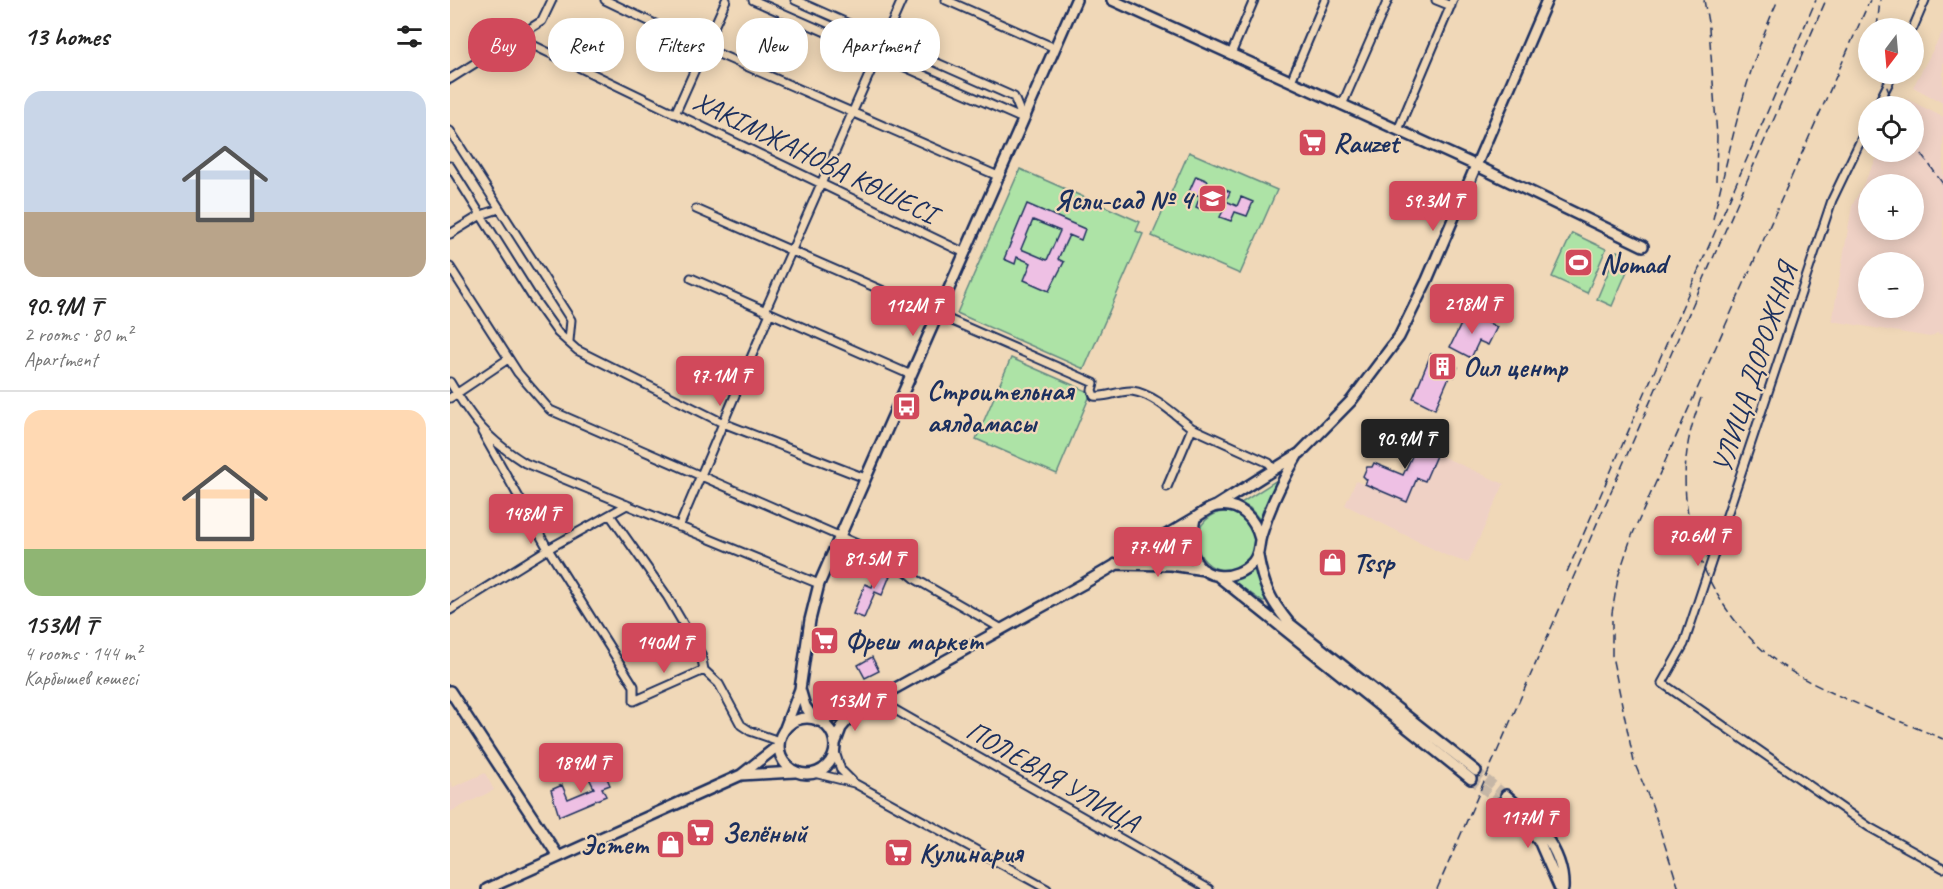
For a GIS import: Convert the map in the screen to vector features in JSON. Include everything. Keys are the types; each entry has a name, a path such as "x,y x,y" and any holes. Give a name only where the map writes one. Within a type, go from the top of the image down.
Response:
{"main road":[{"path":"488,889 741,775 779,743 800,689 810,620 819,584 1076,0"},
{"path":"1112,0 1475,165 1643,246"},
{"path":"785,728 798,719 816,720 858,709 1216,506 1300,453 1351,401 1399,337 1427,280 1547,0"},
{"path":"1114,564 1171,565 1204,570 1219,577 1473,775 1289,622 1273,603 1262,581 1258,556 1260,538 1283,481 1300,453"},
{"path":"1216,506 1239,509 1248,514 1260,538"},
{"path":"1195,518 1191,546 1194,557 1204,570"},
{"path":"1219,577 1242,572 1258,556"},
{"path":"800,689 805,706 816,720 830,730 834,747"},
{"path":"450,691 558,856"},
{"path":"741,775 814,773 828,764 842,728 858,709"},
{"path":"779,743 783,761 796,772"},
{"path":"1503,799 1530,816 1547,837 1564,879 1562,889"}],"street":[{"path":"536,25 542,21 552,0"},
{"path":"605,0 642,18"},
{"path":"718,18 726,0"},
{"path":"753,0 820,29"},
{"path":"795,0 836,18"},
{"path":"894,18 902,0"},
{"path":"946,0 1054,48"},
{"path":"1231,54 1254,0"},
{"path":"1291,81 1325,0"},
{"path":"1342,105 1388,0"},
{"path":"1398,130 1452,3 1436,0"},
{"path":"1917,18 1925,0"},
{"name":"ХАКІМЖАНОВА КӨШЕСІ","path":"536,47 965,253"},
{"path":"724,56 998,176"},
{"path":"940,64 1014,97 1023,119"},
{"path":"450,79 468,68"},
{"path":"675,114 694,72"},
{"path":"679,527 791,252 870,72"},
{"path":"917,72 1023,119"},
{"path":"450,131 571,320 569,341"},
{"name":"УЛИЦА ДОРОЖНАЯ","path":"1858,146 1832,200 1688,633 1674,666 1662,683 1869,827 1943,868"},
{"path":"450,166 533,298 558,333 577,350 723,423 865,478"},
{"path":"450,234 481,215 499,209"},
{"path":"696,209 1094,383 1092,390 1094,396 1104,397 1132,391 1144,395 1192,428 1269,464 1274,470"},
{"path":"450,267 508,359 549,411 903,564 906,571 917,580 1002,629"},
{"path":"692,278 911,375"},
{"path":"454,396 508,359"},
{"path":"450,382 454,396 479,427 548,549 634,686 634,701 704,670"},
{"path":"479,427 504,449 525,463 819,584"},
{"path":"1167,487 1192,428"},
{"path":"450,610 548,549 627,505"},
{"path":"610,515 667,596 701,654 704,670 719,684 738,720 746,729 779,743"},
{"name":"ПОЛЕВАЯ УЛИЦА","path":"876,699 1209,889"},
{"path":"834,747 841,770 854,783"},
{"path":"814,773 854,783 1047,889"}],"shaded area":[{"path":"1943,31 1943,103 1913,87 1915,84 1924,84 1924,66"},
{"path":"1924,108 1943,117 1943,335 1937,333 1930,337 1832,321 1852,206 1858,194 1858,240 1924,240 1924,174 1869,174 1875,162 1924,162"},
{"path":"1437,454 1504,484 1468,563 1445,555 1345,505 1356,481 1407,502 1417,478 1425,481"},
{"path":"485,773 494,790 450,812 450,781 453,787"}],"green space":[{"path":"1189,152 1277,190 1240,274 1152,236"},
{"path":"1020,169 1140,222 1136,231 1143,234 1084,369 957,313"},
{"name":"Nomad","path":"1572,233 1606,249 1587,293 1552,277"},
{"name":"Nomad","path":"1617,251 1624,254 1619,265 1628,269 1612,306 1597,299"},
{"path":"1011,358 1091,393 1057,474 976,439"},
{"path":"1277,480 1261,521 1250,508 1241,503"},
{"path":"1226,512 1237,514 1250,525 1255,541 1253,552 1242,565 1226,570 1215,568 1202,557 1197,541 1199,530 1210,517"},
{"path":"1185,535 1190,561 1141,558"},
{"path":"1255,567 1267,594 1263,602 1232,580 1246,575"}],"building":[{"name":"Ясли-сад № 4","path":"1196,176 1208,181 1203,191 1215,196 1219,187 1230,192 1226,201 1237,206 1241,197 1253,202 1247,216 1235,212 1231,221 1220,217 1225,207 1211,201 1206,211 1196,207 1200,196 1189,192"},
{"path":"1027,204 1085,229 1081,240 1069,235 1058,259 1064,262 1049,291 1024,280 1031,263 1017,257 1015,264 1004,259","holes":["1033,220 1060,231 1047,260 1021,249"]},
{"path":"1467,312 1497,327 1488,345 1479,341 1471,358 1450,347"},
{"path":"1431,354 1458,367 1454,377 1450,375 1435,409 1413,398"},
{"path":"1428,433 1439,437 1438,442 1441,444 1425,481 1417,478 1407,502 1365,484 1367,480 1363,476 1367,467 1372,467 1374,463 1403,475 1413,454 1411,451 1413,446 1416,446 1421,435 1426,437"},
{"path":"883,561 894,566 882,595 875,592 864,618 853,614 865,584 872,587"},
{"path":"872,657 879,671 865,678 858,665"},
{"path":"603,769 610,785 602,788 606,796 559,816 551,790 562,785 568,799 594,788 588,776"}],"tunnel":[{"path":"1476,771 1506,795"},
{"path":"1471,779 1501,803"}],"railway":[{"path":"1704,0 1709,28 1717,136 1716,181"},
{"path":"1713,219 1748,81 1778,0"},
{"path":"1567,572 1816,0"},
{"path":"1437,889 1826,0"},
{"path":"1679,889 1652,805 1634,762 1612,656 1612,613 1618,577 1631,538 1870,0"},
{"path":"1878,18 1880,0"},
{"path":"1886,84 1890,96"},
{"path":"1924,157 1943,184"},
{"path":"1701,398 1687,451 1685,484 1688,517 1696,549 1709,579 1726,608 1746,634 1770,656 1797,675 1851,701 1943,739"}],"place":[{"name":"Rauzet","path":"1312,142"},
{"name":"Ясли-сад № 4","path":"1213,199"},
{"name":"Nomad","path":"1579,263"},
{"name":"Оил центр","path":"1442,366"},
{"name":"Строительная аялдамасы","path":"906,406"},
{"name":"Tssp","path":"1332,562"},
{"name":"Фреш маркет","path":"824,640"},
{"name":"Зелёный","path":"701,832"},
{"name":"Эстет","path":"670,844"},
{"name":"Кулинария","path":"898,852"}]}
